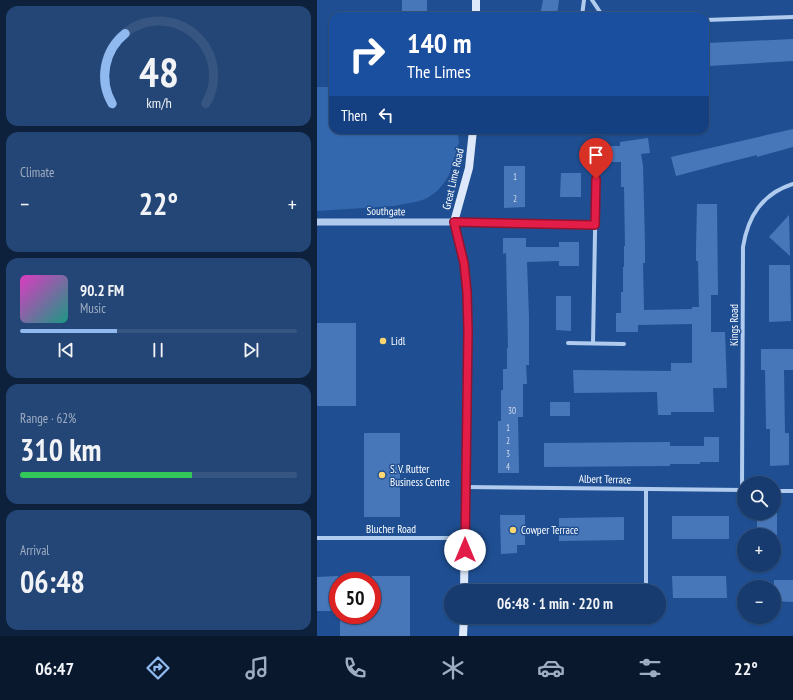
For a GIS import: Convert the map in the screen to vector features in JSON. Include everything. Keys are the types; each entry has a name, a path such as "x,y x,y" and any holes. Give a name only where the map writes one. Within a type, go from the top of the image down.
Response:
{"main road":[{"path":"476,0 476,12"},
{"name":"Great Lime Road","path":"464,584 468,331 467,292 464,263 454,222 469,168 473,134"},
{"path":"463,636 464,624"}],"street":[{"path":"582,12 584,0"},
{"path":"592,0 600,12"},
{"path":"709,20 793,17"},
{"path":"593,343 596,179"},
{"name":"Kings Road","path":"743,476 743,247 745,233 750,219 764,201 776,191 793,184"},
{"name":"Southgate","path":"317,222 454,222"},
{"path":"454,222 595,225"},
{"path":"568,343 624,344"},
{"name":"Albert Terrace","path":"465,487 737,490"},
{"path":"646,489 646,584"},
{"path":"781,490 793,491"},
{"name":"Blucher Road","path":"317,538 465,538"}],"shaded area":[{"path":"317,87 329,87 329,134 458,134 459,142 449,175 436,192 427,198 420,201 394,206 317,211"}],"building":[{"path":"402,0 427,0 427,12 402,12"},
{"path":"543,0 559,0 558,12 541,12"},
{"path":"793,39 793,61 709,66 709,43"},
{"path":"793,129 793,147 676,176 671,157"},
{"path":"648,138 650,153 641,154 643,165 645,246 645,263 643,263 644,310 692,309 692,307 699,307 698,261 696,261 697,204 717,204 718,295 711,295 711,332 725,332 727,388 713,388 714,412 671,412 671,415 658,415 657,392 574,393 573,370 671,371 671,363 692,363 692,324 638,325 638,332 616,332 616,313 621,313 621,292 623,292 625,246 624,187 621,187 621,162 590,162 589,146 620,146 620,142"},
{"path":"504,166 525,166 525,207 504,208"},
{"path":"561,173 581,173 581,197 560,197"},
{"path":"789,215 790,256 769,237"},
{"path":"503,238 526,238 526,247 559,247 559,242 579,242 579,266 559,266 559,261 527,262 529,365 526,365 527,384 523,384 523,417 518,417 519,473 498,473 498,421 501,421 503,369 507,369 508,348 506,253 503,254"},
{"path":"769,265 790,265 791,321 769,322"},
{"path":"556,296 571,296 571,331 556,330"},
{"path":"317,323 356,323 356,406 317,406"},
{"path":"761,349 793,349 793,370 784,370 785,433 789,433 789,465 770,466 770,429 766,429 765,370 761,370"},
{"path":"550,402 570,402 570,416 550,416"},
{"name":"S. V. Rutter Business Centre","path":"364,433 400,433 400,517 364,517"},
{"path":"704,437 719,437 719,462 700,462 700,464 670,464 670,466 544,467 544,443 670,442 670,446 704,446"},
{"name":"Cowper Terrace","path":"500,515 525,515 525,545 517,545 517,553 501,554"},
{"path":"672,516 729,516 729,539 672,539"},
{"path":"624,517 624,540 559,541 559,518"},
{"path":"757,520 777,520 777,528 757,528"},
{"path":"329,576 329,611 317,611 317,577"},
{"path":"381,576 410,576 410,636 340,636 340,624 381,624"},
{"path":"672,576 726,576 727,598 673,598"},
{"path":"781,580 793,580 793,602 781,601"}],"place":[{"name":"Lidl","path":"383,341"},
{"name":"S. V. Rutter Business Centre","path":"382,475"},
{"name":"Cowper Terrace","path":"513,530"}],"route":[{"path":"465,550 468,331 467,292 464,263 454,222 595,225 596,179"}]}
